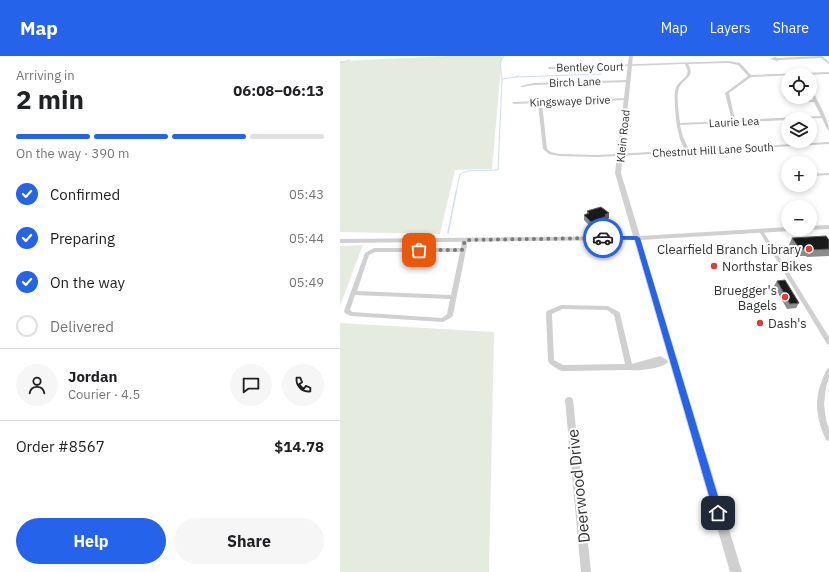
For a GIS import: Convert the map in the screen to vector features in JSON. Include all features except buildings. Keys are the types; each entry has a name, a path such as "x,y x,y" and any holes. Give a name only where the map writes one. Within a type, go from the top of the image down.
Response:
{"street":[{"name":"Klein Road","path":"631,56 618,173 637,238 669,361 736,572"},
{"path":"778,60 821,57 829,63"},
{"name":"Bentley Court","path":"549,68 734,63 739,64 750,76"},
{"path":"686,64 690,69 689,74 680,84 677,91 681,138 688,151"},
{"path":"817,73 829,73"},
{"path":"734,122 727,93 750,76 781,75"},
{"name":"Birch Lane","path":"522,86 534,84 629,81"},
{"name":"Kingswaye Drive","path":"514,103 627,99"},
{"name":"Chestnut Hill Lane South","path":"540,102 545,149 547,152 559,155 620,155 829,143"},
{"path":"817,103 829,129"},
{"name":"Laurie Lea","path":"817,117 824,117"},
{"name":"Laurie Lea","path":"679,124 781,119"},
{"path":"817,175 829,174"},
{"path":"817,227 829,226"},
{"path":"340,241 637,238 781,230"},
{"path":"761,231 829,342"},
{"path":"462,250 370,251 367,254 347,311 351,314 443,320 450,315 465,240"},
{"path":"353,293 453,297"},
{"path":"629,367 617,314 608,308 561,307 549,313 551,361 562,368 635,368 661,364 669,361"},
{"path":"829,371 820,391 820,402 823,426 829,437"},
{"name":"Deerwood Drive","path":"569,400 586,572"}],"shaded area":[{"path":"451,56 502,56 492,169 455,170 440,234 340,232 340,61"},
{"path":"363,245 340,306 340,246"},
{"path":"340,323 494,332 489,572 340,572"}],"waterway":[{"path":"502,79 500,62 504,56"},
{"path":"340,63 350,60"},
{"path":"516,77 601,74"},
{"path":"502,79 516,77"},
{"path":"456,193 460,174 467,171 498,170 502,79"},
{"path":"448,233 456,192"}],"way so far":[{"path":"419,250 462,250 465,240 603,238"}],"place":[{"name":"Clearfield Branch Library","path":"809,249"},
{"name":"Northstar Bikes","path":"714,266"},
{"name":"Bruegger's Bagels","path":"785,297"},
{"name":"Dash's","path":"760,323"}],"route":[{"path":"603,238 637,238 648,270 718,513"}]}
